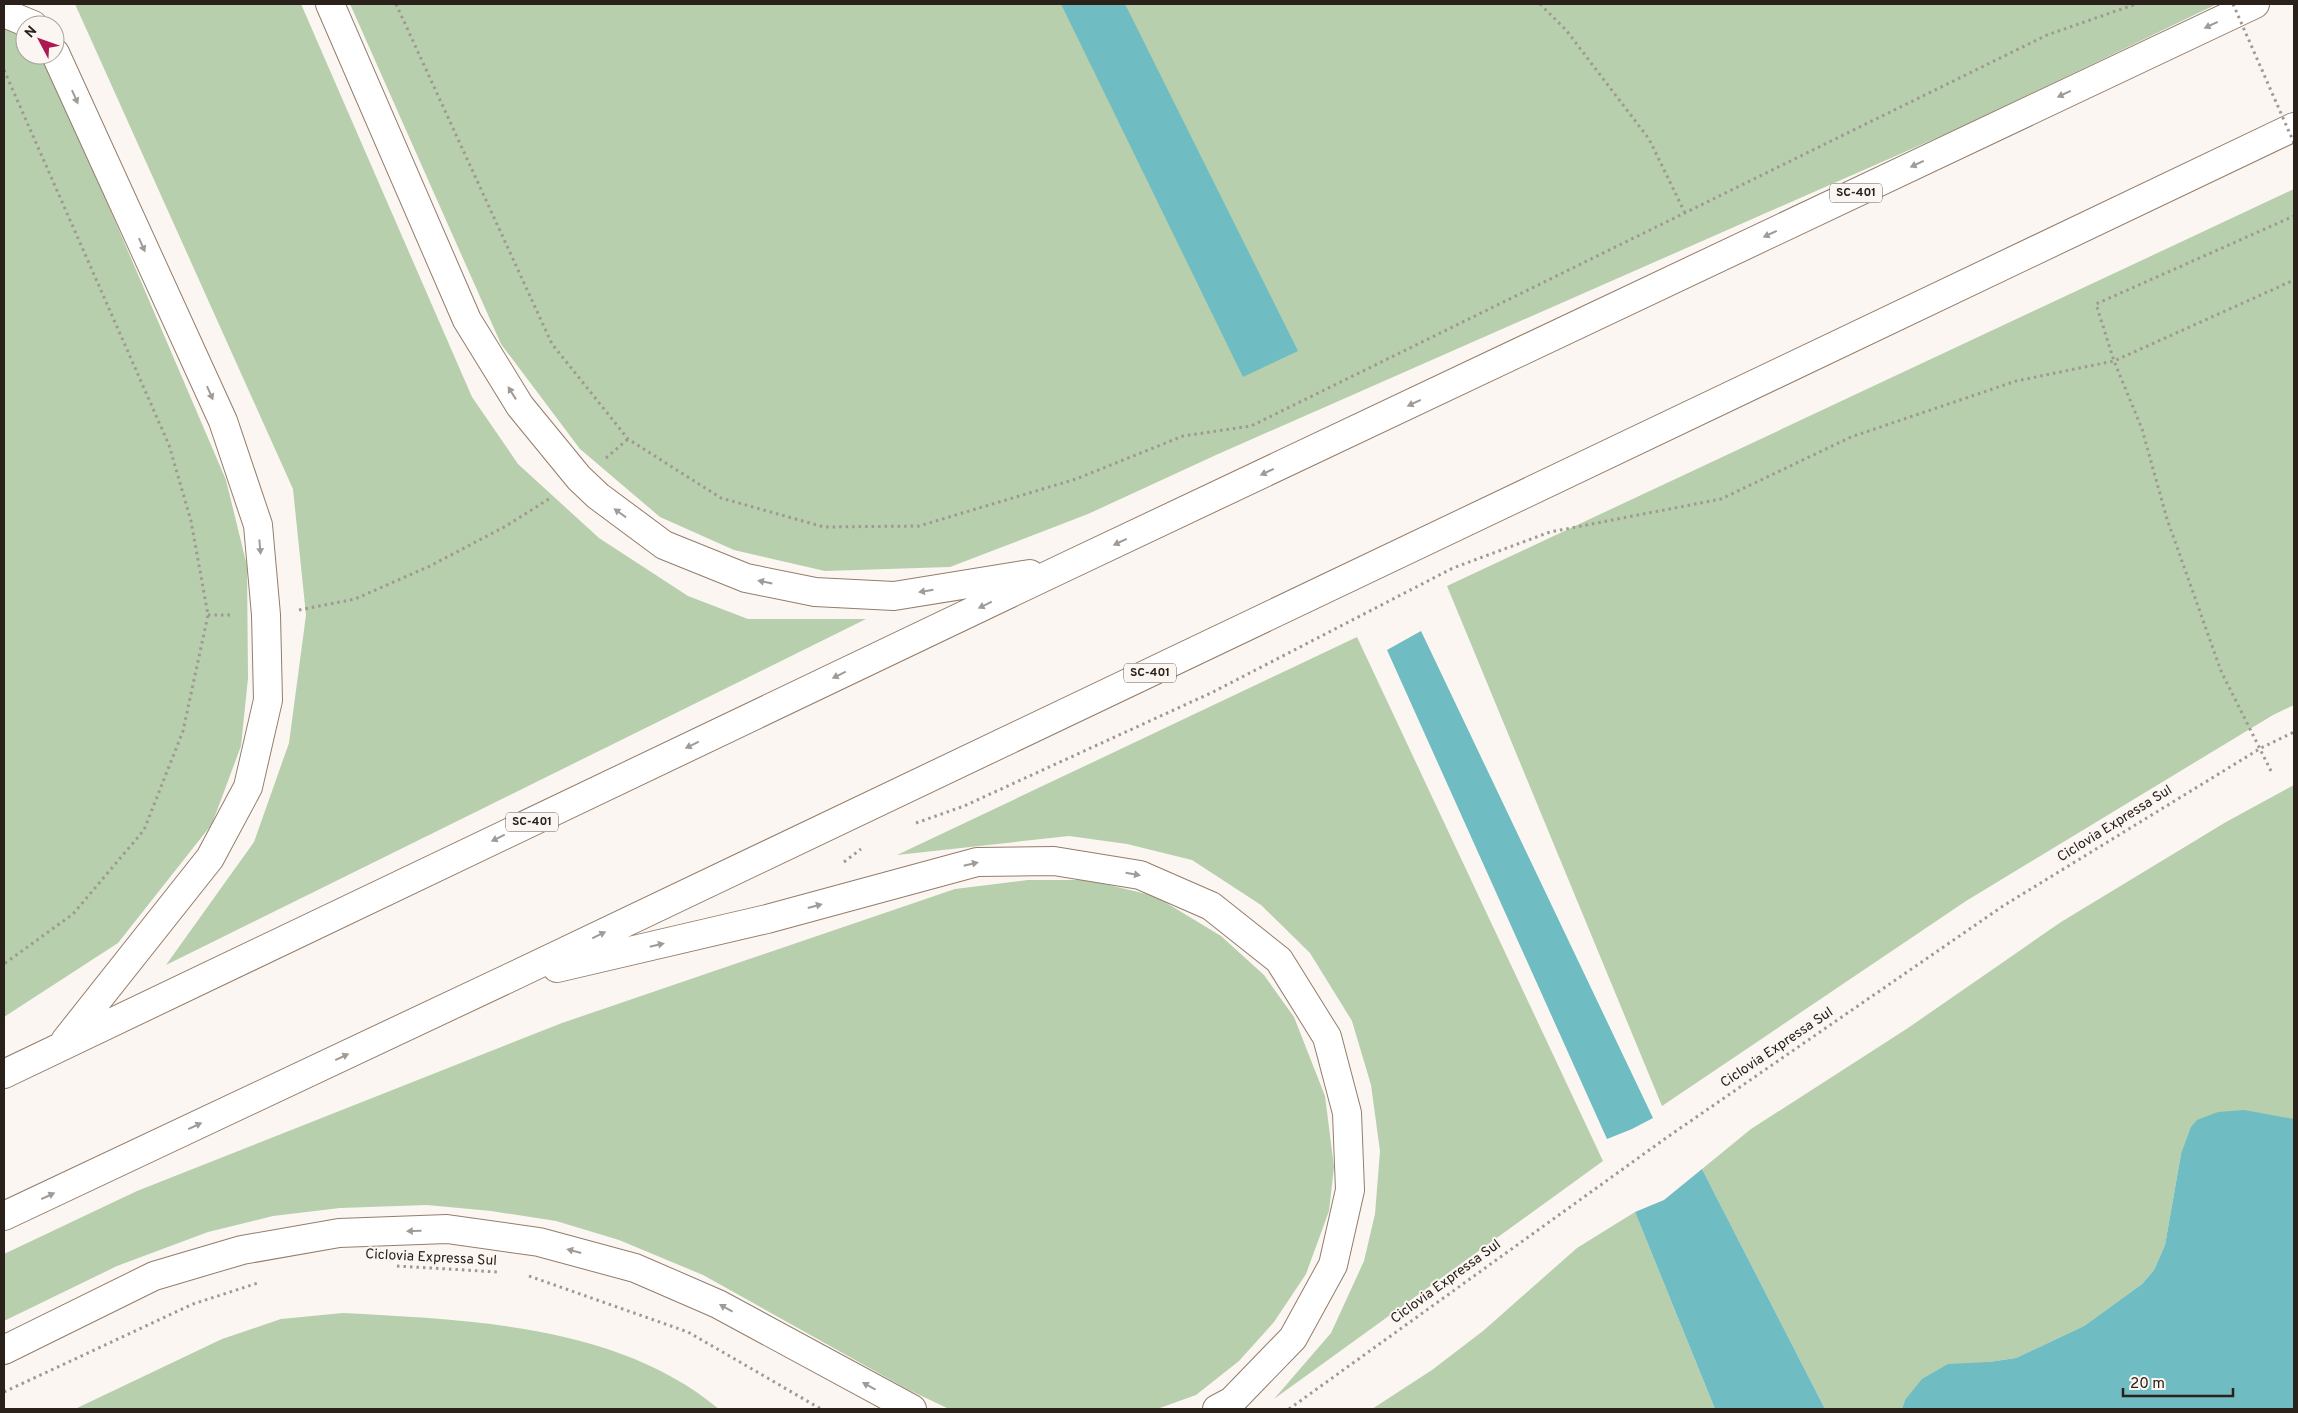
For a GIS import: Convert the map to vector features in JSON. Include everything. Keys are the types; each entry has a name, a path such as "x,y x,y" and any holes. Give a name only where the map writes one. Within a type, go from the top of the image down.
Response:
{"highway":[{"path":"330,4 467,320 520,406 579,478 598,496 664,545 746,578 815,592 894,596 1061,569"},
{"name":"SC-401","path":"4,1074 1061,569 2255,4"},
{"path":"60,65 223,421 258,525 266,615 268,700 248,787 210,858 62,1046"},
{"name":"SC-401","path":"4,1216 507,979 2294,127"},
{"path":"507,979 767,919 977,862 1054,861 1140,875 1211,906 1279,960 1327,1037 1347,1113 1350,1190 1333,1265 1293,1338 1232,1401 1217,1409"},
{"path":"4,1350 154,1276 242,1250 339,1234 447,1229 539,1242 635,1268 718,1304 912,1409"}],"path":[{"path":"396,4 552,344 628,439 721,498 824,527 919,526 1076,479 1183,436 1252,426 2047,35 2136,4"},
{"path":"1540,4 1566,30 1649,139 1685,213"},
{"path":"2233,4 2294,143"},
{"path":"4,70 169,445 191,521 208,615 183,730 144,830 74,914 4,964"},
{"path":"2271,771 2221,671 2167,519 2142,429 2114,361 2096,304 2294,216"},
{"path":"912,825 964,806 1213,692 1453,568 1550,532 1721,499 1851,437 2016,381 2114,361 2294,280"},
{"path":"603,460 628,439"},
{"path":"298,610 355,599 430,566 506,526 555,495"},
{"name":"Ciclovia Expressa Sul","path":"1289,1409 1666,1138 2003,906 2261,748 2294,732"},
{"path":"838,867 869,844"},
{"name":"Ciclovia Expressa Sul","path":"394,1266 502,1272"},
{"path":"521,1274 688,1332 821,1409"},
{"path":"4,1392 193,1304 267,1280"}],"green space":[{"path":"75,4 301,4 472,397 518,464 599,538 688,596 748,619 866,619 166,965 254,842 289,743 306,615 293,489"},
{"path":"350,4 2217,4 1966,125 1216,455 1088,514 950,567 825,571 734,550 660,517 580,449 501,344"},
{"path":"4,28 8,28 15,33 15,65 48,65 226,480 247,566 248,678 241,746 212,824 118,943 4,1017"},
{"path":"2294,189 2294,705 2273,715 1966,901 1662,1106 1447,586"},
{"path":"1357,637 1603,1161 1274,1399 1331,1333 1364,1261 1375,1214 1380,1151 1371,1085 1352,1021 1310,953 1261,905 1192,860 1127,844 1069,836 897,855"},
{"path":"2294,785 2294,1119 2181,1154 2165,1245 2154,1270 2142,1284 2084,1326 2016,1358 1989,1362 1905,1400 1902,1409 1825,1409 1702,1169 1751,1129 1908,1028 2061,922 2226,822"},
{"path":"1028,880 1088,880 1155,896 1221,936 1264,975 1294,1017 1325,1096 1334,1167 1329,1211 1306,1274 1274,1322 1239,1361 1196,1395 1157,1409 949,1409 907,1389 703,1275 619,1240 556,1221 491,1211 427,1205 340,1208 273,1216 208,1232 117,1266 4,1321 4,1254 137,1191 562,1023 955,889"},
{"path":"1635,1212 1715,1409 1372,1409 1432,1370 1483,1331 1577,1248"},
{"path":"343,1313 490,1324 540,1332 588,1343 635,1359 679,1381 719,1409 75,1409 222,1339 281,1319"}],"water":[{"path":"1061,4 1125,4 1298,351 1243,377"},
{"path":"1421,631 1653,1118 1607,1139 1387,650"},
{"path":"2244,1110 2294,1119 2294,1409 1902,1409 1905,1400 1922,1379 1948,1364 1989,1362 2016,1358 2084,1326 2142,1284 2154,1270 2165,1245 2181,1154 2191,1127 2197,1120 2218,1112"},
{"path":"1702,1169 1825,1409 1715,1409 1635,1212 1664,1200"}]}
